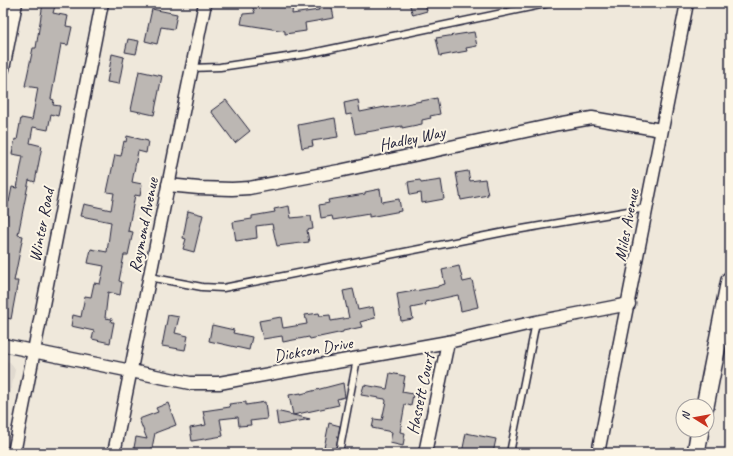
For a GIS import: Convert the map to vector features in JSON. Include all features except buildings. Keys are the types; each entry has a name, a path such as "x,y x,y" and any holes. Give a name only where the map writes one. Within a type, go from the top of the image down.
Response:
{"main road":[{"path":"707,398 729,289"},
{"path":"696,453 699,438"}],"street":[{"path":"3,69 16,3"},
{"name":"Winter Road","path":"14,453 102,3"},
{"name":"Raymond Avenue","path":"114,453 205,3"},
{"name":"Miles Avenue","path":"598,453 629,304 683,4"},
{"name":"Hadley Way","path":"168,185 199,188 249,188 339,172 558,124 592,118 661,130"},
{"name":"Dickson Drive","path":"3,345 190,383 219,383 448,342 536,322 629,304"},
{"name":"Hassett Court","path":"425,453 448,342"}],"lane":[{"path":"192,68 220,67 307,54 550,3"},
{"path":"149,277 202,287 223,288 510,231 646,208"},
{"path":"510,453 536,322"},
{"path":"339,453 357,359"}],"shaded area":[{"path":"3,361 10,362 15,370 3,430"}]}
